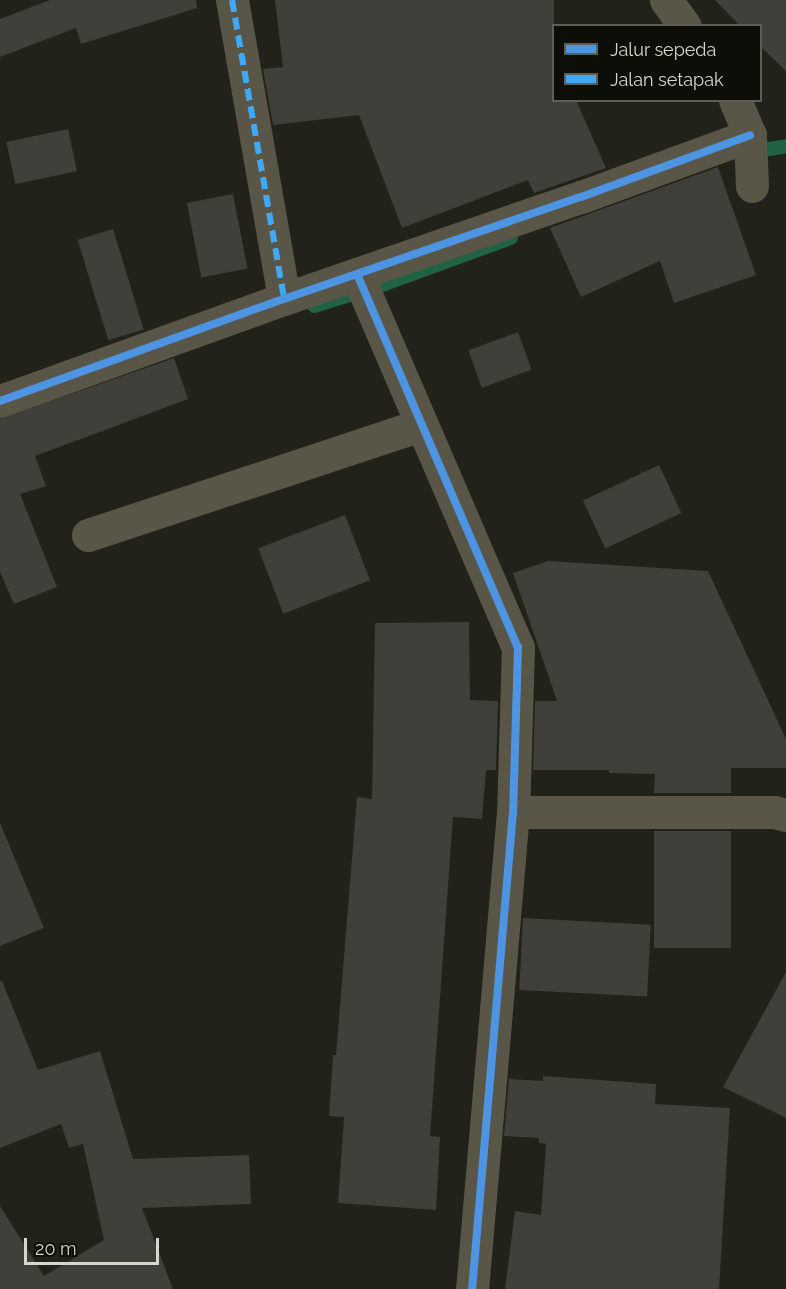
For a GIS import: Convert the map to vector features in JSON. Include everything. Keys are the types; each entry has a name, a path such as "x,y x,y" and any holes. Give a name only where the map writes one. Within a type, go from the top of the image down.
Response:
{"street":[{"path":"232,0 284,299"},
{"path":"666,0 684,24"},
{"path":"736,102 750,140 752,186"},
{"path":"0,401 284,299 362,285 538,213 750,140"},
{"path":"362,285 518,647 513,812 472,1289"},
{"path":"88,535 421,425"},
{"path":"513,812 774,812 786,815"}],"building":[{"path":"50,0 196,0 197,8 81,44 76,28 0,57 0,19"},
{"path":"275,0 554,0 552,102 577,102 606,168 534,193 528,180 402,228 359,115 273,125 263,69 283,67"},
{"path":"715,0 786,0 786,71 762,48 762,24 738,24"},
{"path":"68,129 77,171 15,184 6,142"},
{"path":"718,167 756,275 674,303 660,261 581,297 550,228"},
{"path":"233,194 248,269 201,278 187,203"},
{"path":"113,229 144,329 108,340 78,240"},
{"path":"518,332 532,370 482,388 468,350"},
{"path":"174,358 188,399 35,456 46,486 20,494 57,587 14,604 0,572 0,419"},
{"path":"659,465 681,513 605,549 583,500"},
{"path":"345,515 370,580 283,614 258,548"},
{"path":"548,561 708,571 786,739 786,768 731,768 731,793 654,793 655,774 609,773 609,770 533,770 535,701 557,701 513,573"},
{"path":"469,622 470,700 498,701 496,770 486,770 482,819 453,817 430,1136 440,1137 436,1210 338,1203 344,1117 329,1116 357,797 372,799 375,623"},
{"path":"0,823 44,928 0,946"},
{"path":"654,831 731,831 731,948 654,948"},
{"path":"523,918 651,925 647,997 519,990"},
{"path":"786,972 786,1118 723,1087"},
{"path":"0,981 2,981 38,1070 100,1051 133,1159 249,1155 251,1204 142,1208 173,1289 0,1289 0,1206 44,1276 104,1240 83,1144 69,1148 61,1124 0,1148"},
{"path":"543,1076 656,1084 655,1104 730,1108 719,1289 505,1289 515,1211 541,1215 546,1144 539,1143 539,1138 504,1136 509,1079 543,1081"}],"waterway":[{"path":"750,152 786,146"},
{"path":"314,306 385,284 511,238"}],"marked path":[{"path":"232,0 284,299"}],"cycle path":[{"path":"0,401 284,299 581,197 750,135"},
{"path":"357,274 518,647 513,812 472,1289"}]}
